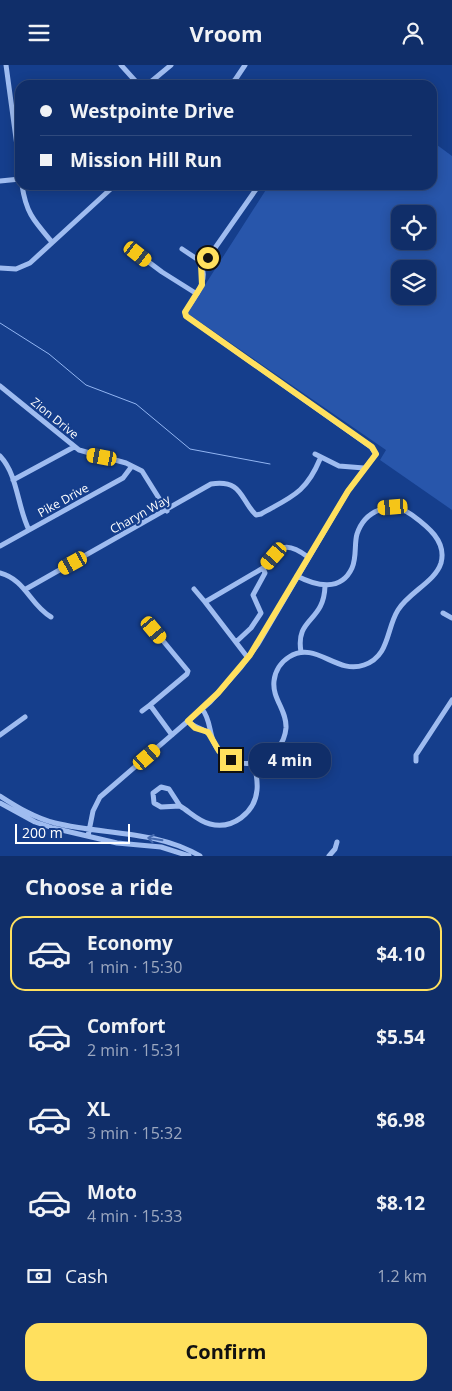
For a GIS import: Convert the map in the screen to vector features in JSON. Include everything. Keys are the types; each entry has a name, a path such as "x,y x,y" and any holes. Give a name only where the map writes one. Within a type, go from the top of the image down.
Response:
{"street":[{"path":"6,65 15,132"},
{"path":"121,65 134,80"},
{"path":"153,80 171,65"},
{"path":"235,80 246,65"},
{"path":"0,181 15,180"},
{"path":"23,190 29,215 52,242"},
{"path":"0,268 16,269 25,266 109,190"},
{"path":"201,264 255,190"},
{"path":"88,836 93,811 100,797 202,709 248,658 364,468 375,457 374,449 186,316 185,312 203,282 201,264 197,258 182,249"},
{"path":"138,254 197,294"},
{"name":"Zion Drive","path":"0,386 74,447 91,455 132,466 144,474 166,511"},
{"path":"14,480 74,447"},
{"path":"315,454 320,459 339,466 364,468"},
{"path":"0,456 8,466 14,480 21,514 29,530"},
{"name":"Charyn Way","path":"26,589 166,511 205,486 222,483 241,492 256,515 300,492 313,475 320,459"},
{"name":"Pike Drive","path":"0,546 123,478 132,466"},
{"path":"202,709 208,717 210,734 216,747 227,758 240,763 254,763 276,752 284,738 285,717 275,695 274,678 284,661 300,652 314,653 337,665 350,667 363,665 374,659 386,646 398,611 412,592 430,580 441,563 440,544 432,531 410,513 393,507 383,508 374,511 357,534 352,568 341,581 325,586 310,583 297,576"},
{"path":"205,602 264,568 278,551 286,546 296,548 308,557"},
{"path":"236,642 251,628 261,613 260,607 253,595 265,573 264,568"},
{"path":"0,573 15,579 26,589 41,611 51,617"},
{"path":"300,652 300,633 322,607 325,586"},
{"path":"194,589 248,658"},
{"path":"443,613 452,618"},
{"path":"142,711 187,675 188,671 154,630"},
{"path":"416,761 416,755 452,700"},
{"path":"150,705 172,735"},
{"path":"0,735 24,717"},
{"path":"188,721 195,728 202,729 210,734"},
{"path":"202,729 208,724"},
{"path":"180,806 158,807 152,801 153,793 159,787 167,787 180,806 208,824 222,825 236,822 246,814 256,796 254,763"},
{"path":"0,796 44,819 89,829 114,831 173,843 200,856"},
{"path":"0,803 44,825 117,843 162,847 189,856"},
{"path":"329,856 335,849 337,842"}],"shaded area":[{"path":"437,145 452,156 452,510 380,460 386,450 187,313 266,190 437,190"}],"waterway":[{"path":"0,323 49,354 86,385 136,404 190,449 270,464"}],"route":[{"path":"208,258 201,264 204,278 202,285 185,312 186,316 372,447 376,454 348,491 250,655 210,702 188,721 195,728 204,729 208,732 219,751 231,760"}]}
